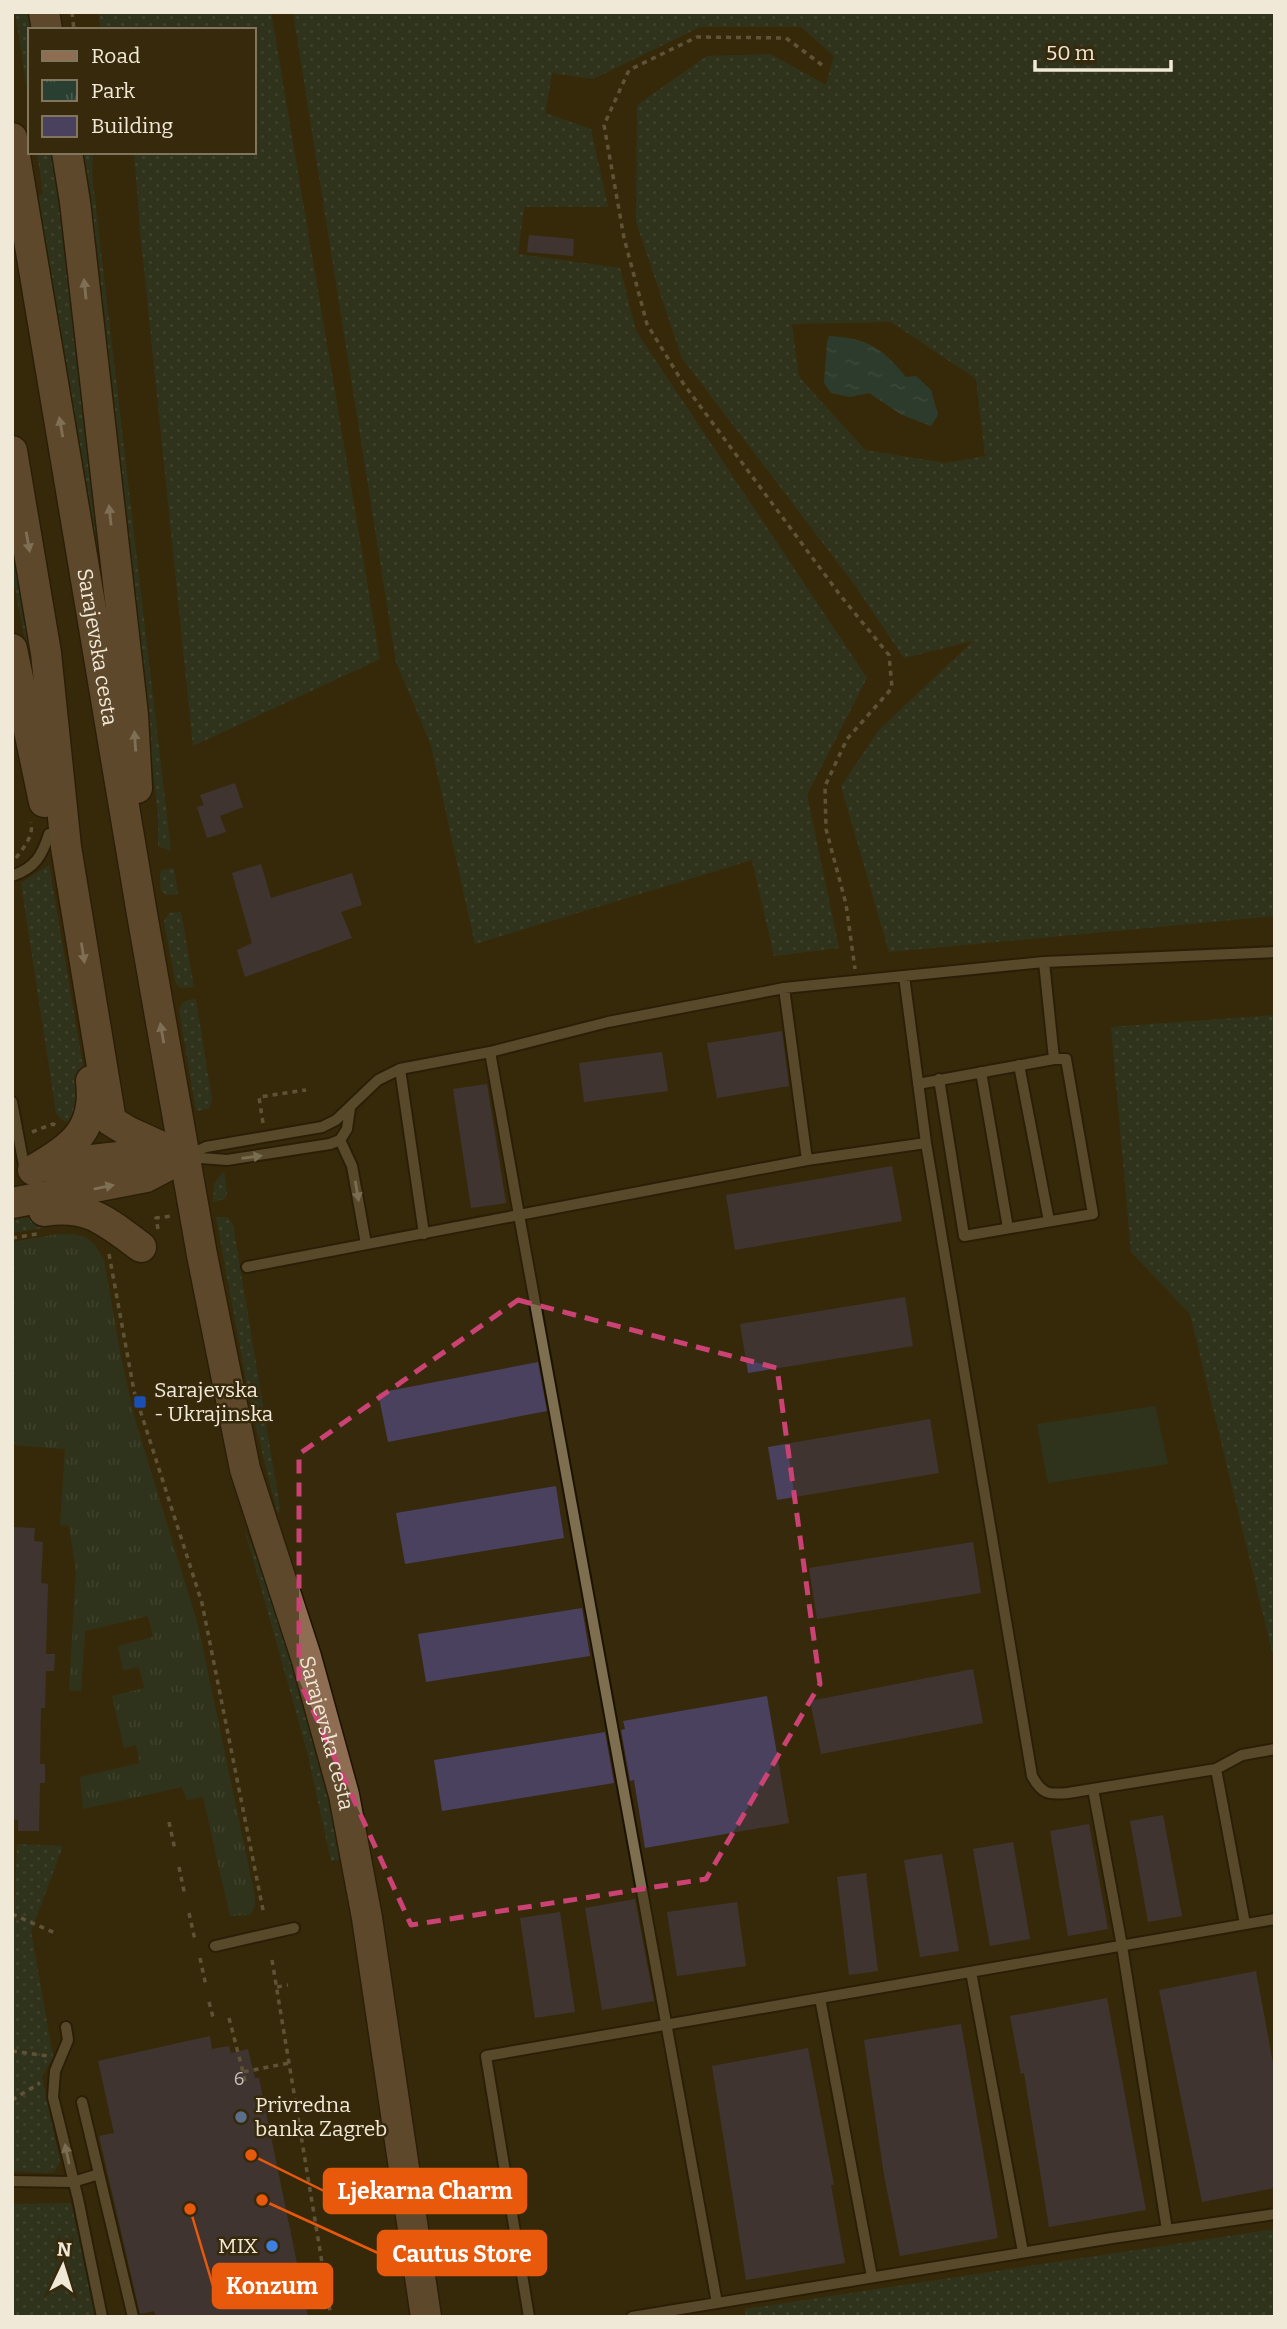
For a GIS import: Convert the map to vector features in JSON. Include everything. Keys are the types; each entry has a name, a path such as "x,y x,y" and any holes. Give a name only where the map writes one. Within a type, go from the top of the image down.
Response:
{"main road":[{"name":"Sarajevska cesta","path":"12,138 184,1157 245,1469 306,1657 344,1795 367,1917 426,2317"},
{"path":"67,154 133,715 137,799 129,833"},
{"path":"12,451 46,653 73,893 111,1121 184,1157"},
{"path":"12,649 20,684 23,738 49,834 55,869 73,893"},
{"path":"23,1172 72,1144 88,1122 92,1092 86,1050 93,1012"},
{"path":"23,1172 93,1159 141,1154 184,1157"},
{"path":"12,1203 145,1177 184,1157"},
{"path":"12,1215 64,1209 86,1211 105,1219 141,1247"}],"lane":[{"path":"15,713 20,684"},
{"path":"12,876 38,861 44,852 49,834"},
{"path":"184,1157 206,1147 322,1127 336,1120 378,1080 400,1069 490,1052 608,1022 784,988 1044,962 1275,952"},
{"path":"1044,962 1054,1059"},
{"path":"904,976 926,1143 1032,1776 1039,1789 1052,1794 1216,1769 1242,1755 1275,1749"},
{"path":"784,988 807,1160"},
{"path":"490,1052 717,2303"},
{"path":"918,1084 939,1079 1054,1059 1066,1059 1093,1214 964,1236 939,1079"},
{"path":"1019,1065 1049,1221"},
{"path":"400,1069 424,1234"},
{"path":"981,1072 1008,1228"},
{"path":"12,1102 23,1172"},
{"path":"184,1157 227,1160 308,1148 340,1140 347,1129 350,1108"},
{"path":"340,1140 352,1166 366,1244"},
{"path":"247,1266 807,1160 926,1143"},
{"path":"1216,1769 1245,1924"},
{"path":"1094,1789 1167,2230"},
{"path":"529,2317 486,2056 1275,1919"},
{"path":"215,1945 294,1928"},
{"path":"971,1972 1023,2252"},
{"path":"820,1998 872,2277"},
{"path":"66,2027 68,2040 55,2071 53,2097 102,2317"},
{"path":"82,2102 133,2317"},
{"path":"12,2181 73,2182 99,2174"},
{"path":"632,2317 1023,2252 1275,2214"}],"path":[{"path":"822,65 786,38 697,37 629,70 604,125 624,238 647,324 683,383 840,595 889,655 892,688 847,739 825,786 825,829 846,904 856,982"},
{"path":"264,1128 259,1097 306,1090"},
{"path":"108,1250 134,1391 202,1602 264,1915"},
{"path":"169,1822 175,1850"},
{"path":"179,1867 185,1896"},
{"path":"189,1913 195,1940"},
{"path":"12,1914 55,1933"},
{"path":"200,1958 206,1986"},
{"path":"272,1960 331,2317"},
{"path":"277,1987 288,1985"},
{"path":"209,2002 214,2021"},
{"path":"229,2018 245,2081"},
{"path":"12,2050 55,2057"},
{"path":"243,2072 289,2063"},
{"path":"12,2100 44,2081"}],"highlighted area":[{"path":"518,1300 777,1368 820,1684 706,1879 411,1925 299,1680 299,1454"}],"green space":[{"path":"15,12 31,12 34,28 28,28 28,95"},
{"path":"98,12 271,12 380,659 193,746 134,154 256,154 256,28 101,28"},
{"path":"293,12 1275,12 1275,916 889,952 841,786 879,730 973,641 904,658 854,584 682,358 636,222 637,105 707,56 770,54 826,85 834,56 801,27 700,27 593,79 552,73 545,113 591,129 608,207 524,207 518,254 620,268 636,331 867,678 807,795 839,948 774,956 752,860 475,944 431,745 396,662","holes":["891,322 976,379 985,456 945,463 865,450 799,377 792,324"]},
{"path":"37,154 54,154 114,651 109,648 35,197 43,194"},
{"path":"82,154 93,154 92,174 171,851 158,846 158,814"},
{"path":"12,525 35,663 30,664 12,576"},
{"path":"49,865 86,1084 78,1126 61,1119 56,1113 21,883"},
{"path":"174,868 178,894 167,895 161,891 160,874 162,870"},
{"path":"181,912 194,987 181,988 176,984 164,921 169,913"},
{"path":"196,1000 212,1100 208,1109 196,1111 179,1010 183,1002"},
{"path":"1275,1015 1275,1663 1190,1314 1131,1252 1111,1027"},
{"path":"224,1171 227,1194 224,1199 213,1202 214,1184"},
{"path":"46,1215 66,1222 63,1225 12,1233 12,1220"},
{"path":"216,1217 228,1217 233,1225 280,1508 278,1515 252,1412"},
{"path":"59,1234 85,1237 95,1245 104,1260 134,1416 198,1625 255,1897 255,1906 250,1915 230,1916 203,1797 187,1800 182,1787 83,1809 80,1777 140,1763 136,1745 124,1748 112,1696 144,1688 139,1667 123,1670 118,1646 153,1637 148,1616 85,1631 81,1691 69,1690 76,1571 69,1526 60,1525 65,1449 12,1445 12,1242"},
{"path":"1155,1406 1168,1464 1048,1483 1037,1424"},
{"path":"245,1531 274,1597 315,1741 343,1859 331,1861 307,1751"},
{"path":"17,1844 63,1846 31,1931 53,2057 42,2077 60,2162 53,2173 12,2171 12,1919"},
{"path":"71,2203 96,2317 12,2317 12,2204"},
{"path":"1275,2229 1275,2317 746,2317 745,2309"}],"water":[{"path":"829,336 854,339 873,346 906,377 916,376 931,390 938,415 931,426 902,415 869,393 850,397 831,393 824,383"}],"building":[{"path":"529,235 574,239 573,256 527,252"},
{"path":"235,783 243,807 220,816 226,832 207,838 197,807 204,805 200,795"},
{"path":"261,864 271,898 352,873 362,905 341,912 352,938 245,977 237,950 252,943 232,873"},
{"path":"782,1031 789,1086 717,1098 707,1043"},
{"path":"662,1052 668,1091 584,1102 579,1063"},
{"path":"487,1084 506,1203 471,1208 453,1089"},
{"path":"892,1166 902,1221 735,1250 726,1195"},
{"path":"905,1297 913,1346 748,1373 740,1324"},
{"path":"538,1362 547,1411 388,1442 378,1393"},
{"path":"930,1419 939,1473 777,1500 768,1447"},
{"path":"556,1486 564,1538 405,1564 396,1513"},
{"path":"12,1527 35,1528 34,1541 43,1542 41,1583 48,1584 46,1654 55,1654 54,1671 46,1671 45,1708 41,1708 40,1764 45,1764 45,1783 40,1783 39,1831 18,1831 18,1820 12,1819"},
{"path":"973,1542 981,1593 817,1619 809,1568"},
{"path":"582,1608 590,1656 426,1682 418,1634"},
{"path":"973,1669 983,1723 821,1754 810,1701"},
{"path":"767,1696 789,1823 645,1848 634,1780 630,1781 621,1730 625,1729 623,1721"},
{"path":"605,1732 614,1783 442,1811 434,1760"},
{"path":"1163,1815 1182,1916 1148,1922 1130,1821"},
{"path":"1089,1824 1108,1929 1068,1936 1050,1831"},
{"path":"1013,1842 1030,1939 990,1946 973,1849"},
{"path":"942,1854 959,1951 920,1957 904,1860"},
{"path":"866,1873 878,1971 849,1975 837,1877"},
{"path":"635,1899 654,2001 602,2010 585,1908"},
{"path":"737,1902 746,1966 677,1976 667,1912"},
{"path":"560,1912 575,2012 535,2018 520,1918"},
{"path":"1256,1971 1275,2074 1275,2188 1202,2202 1159,1990"},
{"path":"1107,1998 1146,2210 1049,2227 1024,2073 1021,2074 1010,2016"},
{"path":"961,2024 998,2238 900,2256 884,2175 864,2040"},
{"path":"210,2036 212,2049 229,2046 231,2053 248,2049 255,2078 259,2078 308,2317 156,2317 154,2311 140,2314 99,2136 114,2133 98,2061"},
{"path":"808,2048 834,2185 831,2185 845,2263 746,2280 712,2066"}],"place":[{"name":"Sarajevska - Ukrajinska","path":"140,1402"},
{"name":"Privredna banka Zagreb","path":"241,2117"},
{"name":"Ljekarna Charm","path":"251,2155"},
{"name":"Cautus Store","path":"262,2200"},
{"name":"Konzum","path":"190,2209"},
{"name":"MIX","path":"272,2246"}]}
